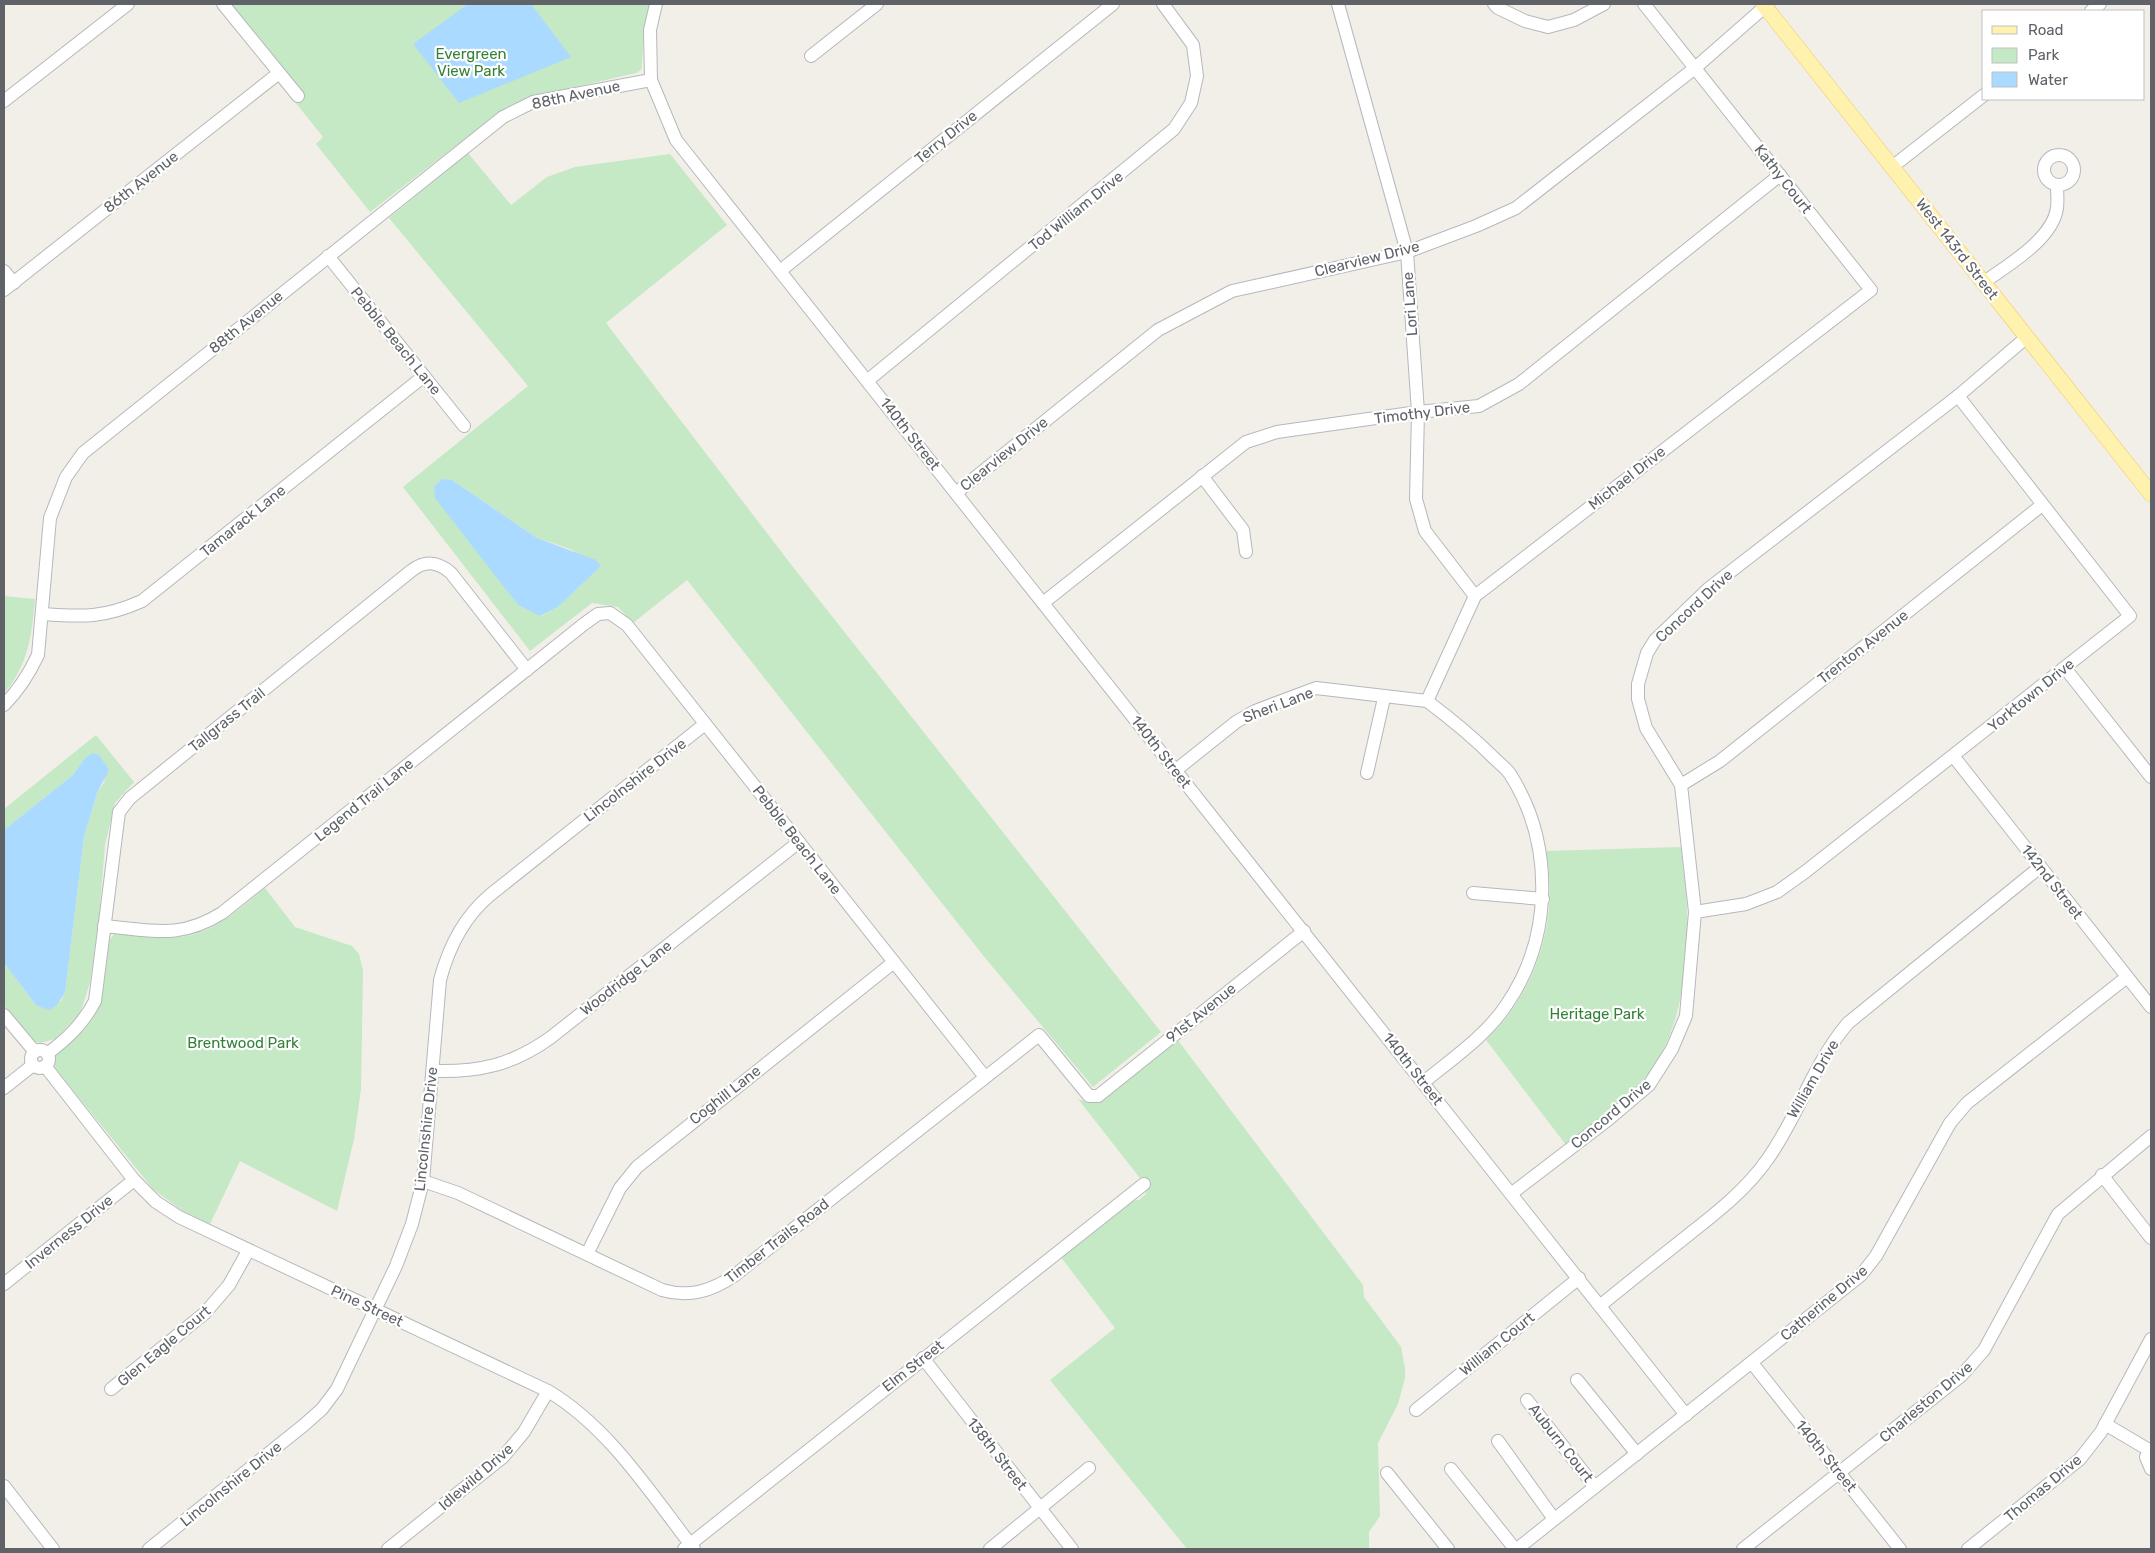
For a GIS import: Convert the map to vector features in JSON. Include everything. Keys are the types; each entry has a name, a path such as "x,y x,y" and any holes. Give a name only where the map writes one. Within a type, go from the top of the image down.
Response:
{"main road":[{"name":"West 143rd Street","path":"1765,5 2151,494"}],"street":[{"path":"4,101 128,4"},
{"path":"223,4 298,96"},
{"path":"651,80 650,30 656,4"},
{"name":"Terry Drive","path":"780,271 1113,4"},
{"name":"Tod William Drive","path":"867,381 1174,129 1191,103 1198,76 1193,45 1163,4"},
{"name":"Lori Lane","path":"1338,4 1407,252 1418,412 1416,499 1425,531 1474,596"},
{"path":"1494,4 1498,8 1525,21 1548,27 1574,20 1604,4"},
{"path":"1644,4 1695,68"},
{"name":"Clearview Drive","path":"956,493 1158,330 1192,310 1232,291 1407,252 1476,226 1516,208 1695,68 1765,5"},
{"path":"811,56 870,6"},
{"name":"Kathy Court","path":"1695,68 1871,290"},
{"name":"86th Avenue","path":"9,286 279,73"},
{"name":"88th Avenue","path":"4,705 15,694 29,674 38,655 50,518 61,486 74,464 93,443 503,117 533,102 651,80"},
{"name":"140th Street","path":"651,80 676,140 1601,1305 1686,1415"},
{"path":"1892,167 1982,97"},
{"name":"Timothy Drive","path":"1043,603 1246,442 1277,432 1418,412 1479,406 1519,384 1780,175"},
{"path":"1984,282 2026,252 2051,225 2057,210 2057,185"},
{"name":"Pebble Beach Lane","path":"328,256 464,426"},
{"path":"4,271 9,286"},
{"name":"Michael Drive","path":"1427,702 1474,596 1871,290"},
{"name":"Concord Drive","path":"1511,1194 1609,1119 1649,1085 1672,1049 1686,1016 1695,912 1681,785 1646,728 1638,699 1641,669 1647,653 1655,640 1708,589 1958,396 2027,337"},
{"name":"Tamarack Lane","path":"43,614 85,618 116,611 142,601 424,376"},
{"name":"Yorktown Drive","path":"1695,912 1746,904 1777,892 1954,757 2130,616 1958,396"},
{"path":"1202,476 1243,530 1246,552"},
{"name":"Trenton Avenue","path":"1681,785 1720,761 2042,505"},
{"name":"Tallgrass Trail","path":"4,1088 62,1043 86,1018 94,1002 119,812 130,798 417,567 433,563 442,565 451,573 527,670"},
{"name":"Pebble Beach Lane","path":"604,613 618,617 627,625 984,1076"},
{"name":"Legend Trail Lane","path":"104,926 175,932 199,926 215,918 584,624 598,614 604,613"},
{"path":"2065,668 2151,777"},
{"name":"Sheri Lane","path":"1176,770 1236,722 1255,711 1316,688 1427,702"},
{"path":"1367,773 1384,698"},
{"path":"1424,1082 1477,1040 1507,1005 1526,970 1538,935 1543,899 1541,857 1529,811 1509,773 1470,734 1427,702"},
{"name":"Lincolnshire Drive","path":"149,1549 322,1409 337,1389 404,1245 423,1181 434,1070 440,980 447,956 470,914 490,895 705,724"},
{"name":"142nd Street","path":"1954,757 2151,1007"},
{"name":"Woodridge Lane","path":"434,1070 474,1071 506,1062 533,1050 799,842"},
{"name":"William Drive","path":"1601,1305 1720,1210 1753,1178 1778,1142 1810,1079 1834,1040 1854,1017 2040,867"},
{"path":"1473,894 1543,899"},
{"name":"91st Avenue","path":"1039,1035 1089,1096 1098,1096 1304,931"},
{"name":"Coghill Lane","path":"587,1254 620,1188 637,1167 894,962"},
{"name":"Catherine Drive","path":"1516,1549 1834,1298 1870,1265 1950,1123 1967,1103 2128,977"},
{"name":"Pine Street","path":"4,1015 134,1180 156,1202 179,1218 548,1391 580,1412 600,1431 689,1548"},
{"name":"Timber Trails Road","path":"423,1181 458,1193 647,1284 670,1292 692,1294 720,1285 984,1076 1039,1035"},
{"name":"Charleston Drive","path":"1743,1549 1962,1375 1984,1350 2058,1214 2102,1175 2151,1136"},
{"path":"2102,1175 2151,1238"},
{"name":"Inverness Drive","path":"4,1284 134,1180"},
{"name":"Elm Street","path":"689,1548 923,1358 1144,1184"},
{"name":"Glen Eagle Court","path":"111,1389 205,1313 229,1286 248,1251"},
{"name":"William Court","path":"1416,1410 1579,1278"},
{"name":"Thomas Drive","path":"1968,1549 2080,1459 2105,1424 2151,1339"},
{"name":"138th Street","path":"923,1358 1072,1549"},
{"name":"140th Street","path":"1752,1363 1900,1549"},
{"path":"1577,1380 1637,1454"},
{"name":"Idlewild Drive","path":"388,1549 502,1457 524,1432 548,1391"},
{"name":"Auburn Court","path":"1527,1400 1595,1487"},
{"path":"2105,1424 2150,1449 2146,1457 2151,1469"},
{"path":"1498,1441 1554,1519"},
{"path":"990,1549 1089,1468"},
{"path":"1451,1469 1516,1549"},
{"path":"1387,1473 1448,1549"},
{"path":"4,1486 53,1549"}],"green space":[{"name":"Evergreen View Park","path":"229,4 651,4 644,27 641,70 636,73 532,97 497,114 370,212 316,144 323,137 295,102 301,95"},
{"path":"468,153 511,205 547,177 575,167 670,154 727,225 606,323 793,567 1161,1032 1093,1087 986,959 687,580 633,623 618,607 592,603 530,651 403,487 528,386 389,218","holes":["452,480 537,538 570,549 601,566 558,607 541,616 518,605 497,577"]},
{"path":"4,596 35,599 30,637 24,661 19,672 4,693"},
{"path":"96,735 134,782 115,803 105,845 99,917 90,982 80,1014 55,1039 40,1043 31,1040 4,1005 4,963 36,1005 61,1001 65,993 84,837 97,793 105,781 85,758 73,775 4,830 4,809"},
{"name":"Heritage Park","path":"1681,847 1687,912 1686,958 1679,1005 1664,1049 1652,1069 1629,1095 1566,1145 1486,1040 1504,1021 1519,1000 1531,977 1540,953 1549,903 1546,851"},
{"name":"Brentwood Park","path":"265,888 295,927 352,946 359,954 363,971 361,1089 354,1139 337,1211 240,1161 210,1224 184,1212 153,1189 55,1068 54,1060 63,1048 84,1030 97,1010 105,976 109,941 114,934 131,933 160,937 191,935 217,924 241,908"},
{"path":"1177,1039 1363,1285 1364,1297 1401,1347 1405,1378 1398,1404 1378,1443 1380,1516 1369,1532 1369,1549 1187,1549 1050,1380 1115,1328 1060,1256 1129,1201 1139,1200 1146,1194 1147,1187 1078,1099 1088,1103 1096,1103"}],"water":[{"path":"468,4 531,4 571,57 459,103 413,44"},
{"path":"442,479 452,480 537,538 596,560 601,566 558,607 540,616 518,605 435,498 434,487"},
{"path":"93,753 99,755 109,770 97,793 84,837 65,993 56,1006 49,1010 36,1005 4,963 4,830 73,775 85,758"}]}
